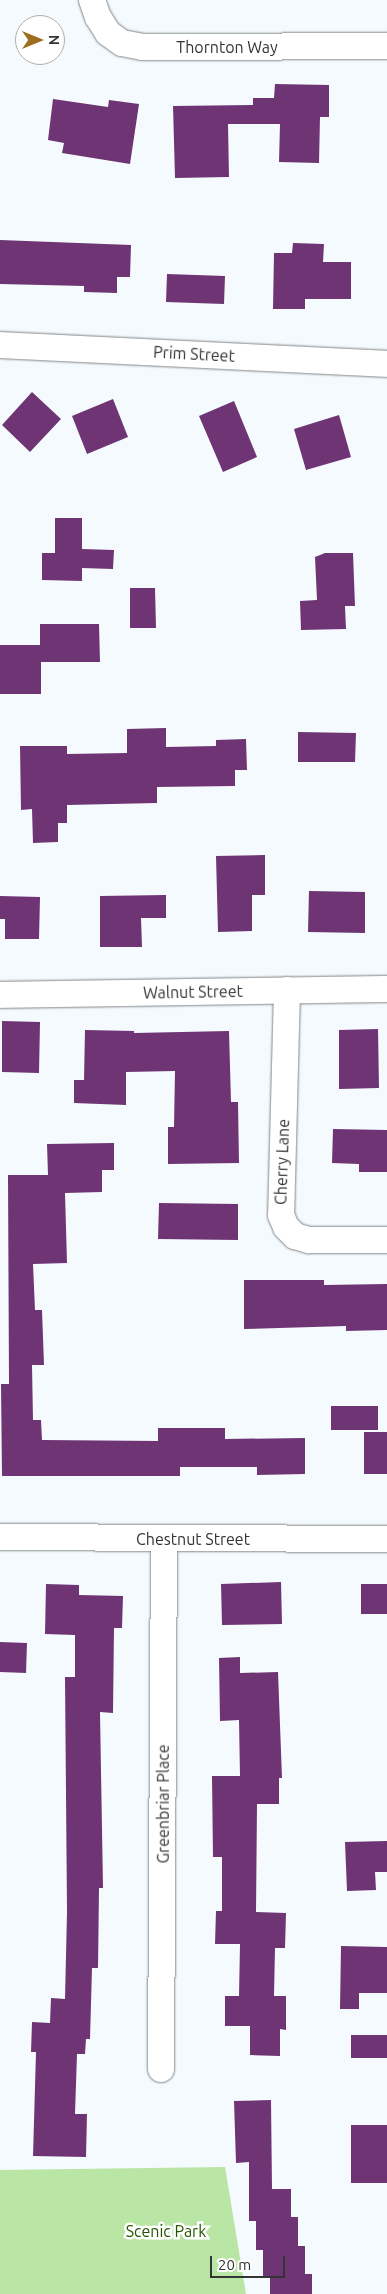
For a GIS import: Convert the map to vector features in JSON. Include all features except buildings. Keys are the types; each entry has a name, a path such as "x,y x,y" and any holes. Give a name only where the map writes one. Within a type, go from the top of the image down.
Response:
{"street":[{"name":"Thornton Way","path":"92,0 98,17 108,32 122,43 142,47 387,46"},
{"name":"Prim Street","path":"0,345 387,364"},
{"name":"Walnut Street","path":"0,995 387,989"},
{"name":"Cherry Lane","path":"287,990 281,1215 286,1227 295,1236 309,1240 387,1240"},
{"name":"Chestnut Street","path":"0,1537 387,1539"},
{"name":"Greenbriar Place","path":"161,2069 164,1539"}],"green space":[{"name":"Scenic Park","path":"225,2167 246,2294 0,2294 0,2170"}]}
